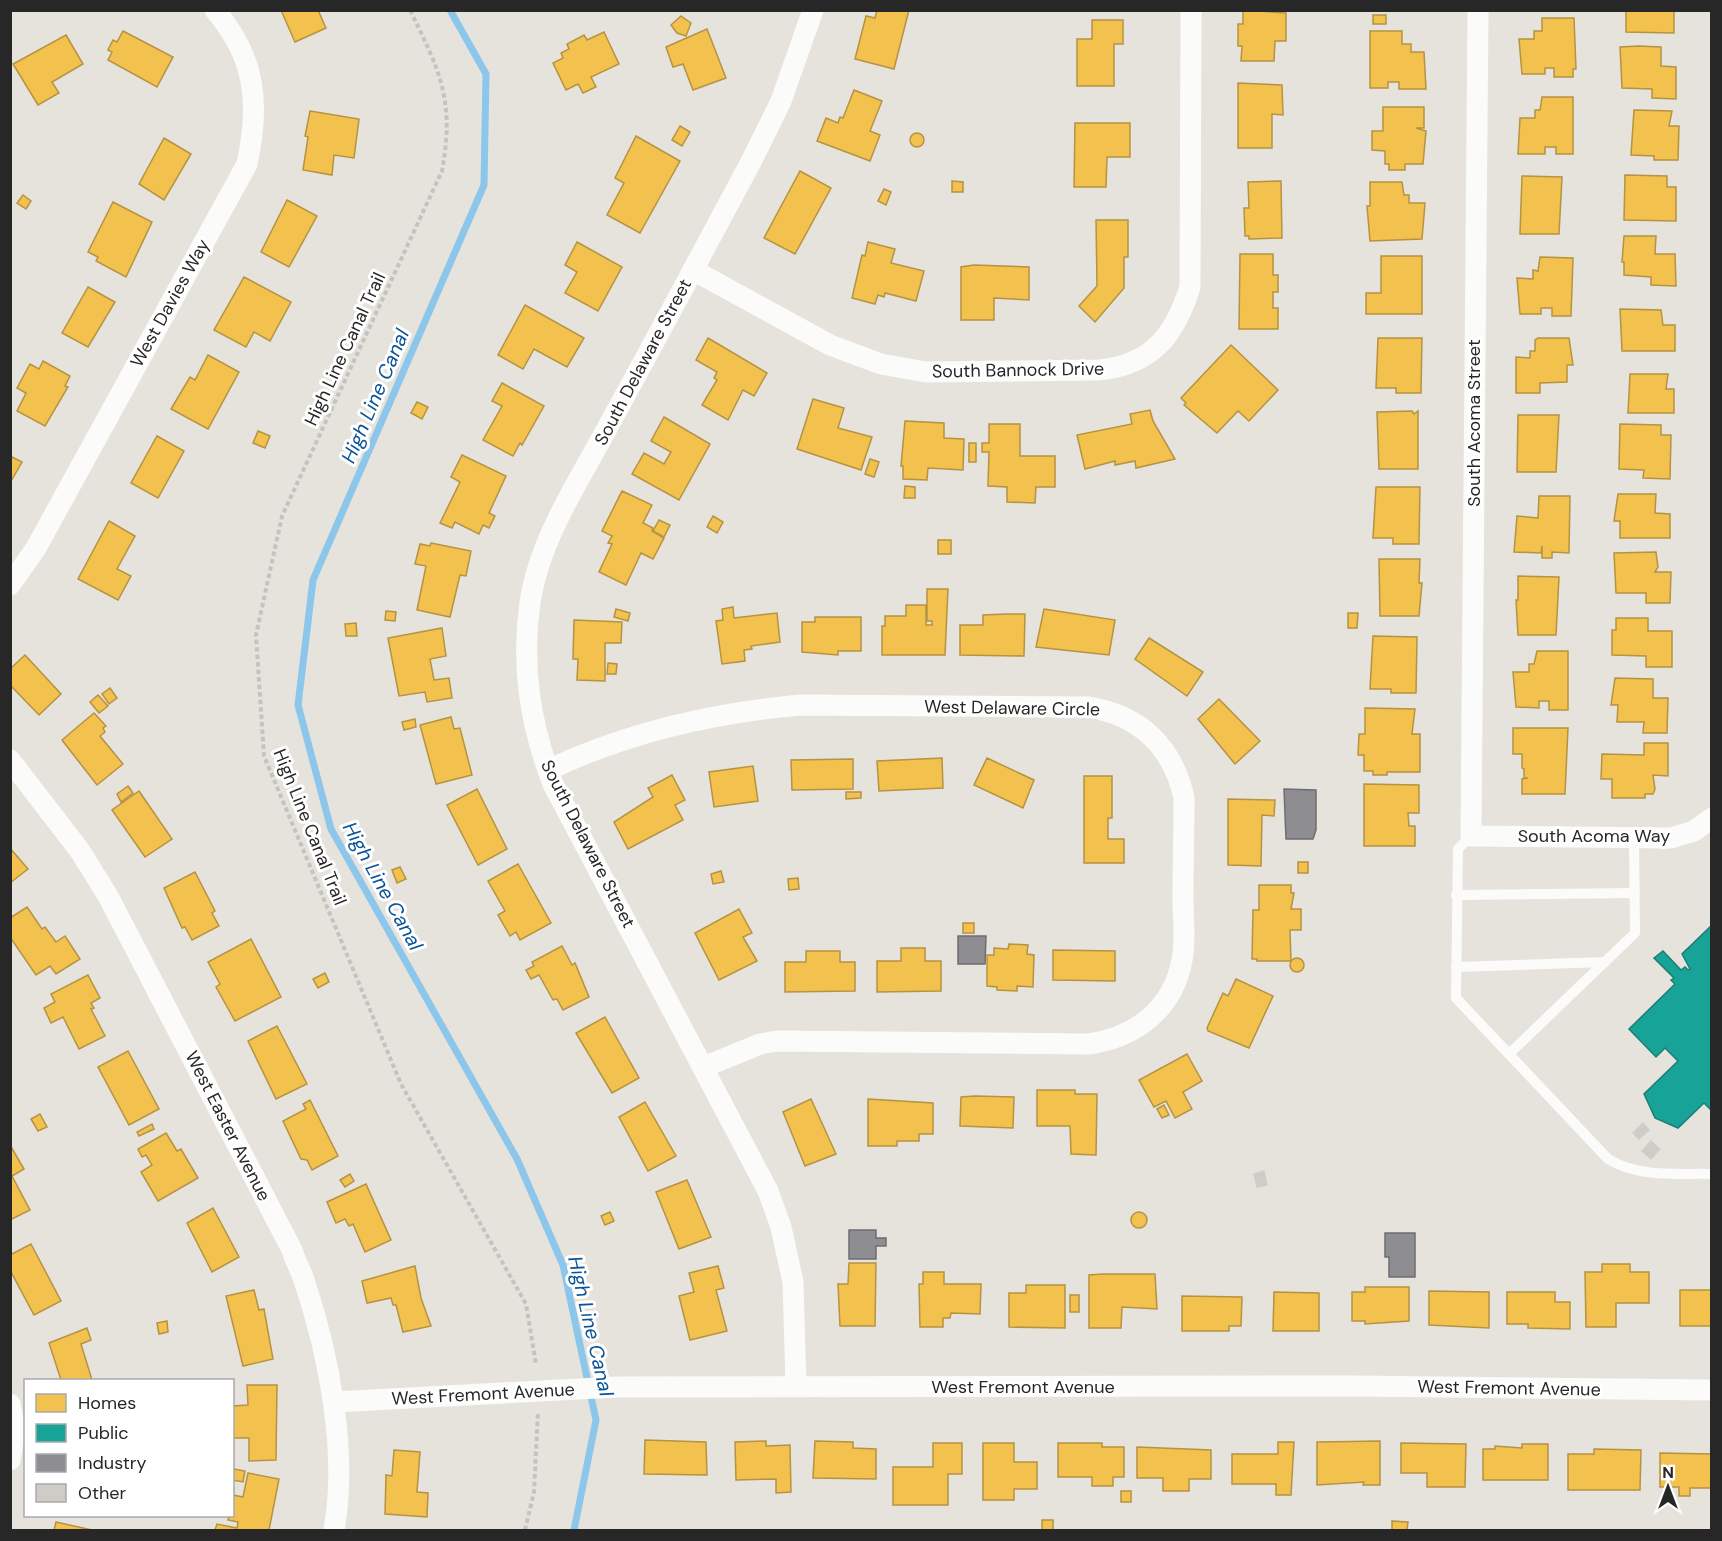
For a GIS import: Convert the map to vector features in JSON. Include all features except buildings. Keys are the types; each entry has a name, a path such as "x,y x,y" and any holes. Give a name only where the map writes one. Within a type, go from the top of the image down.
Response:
{"street":[{"name":"West Davies Way","path":"10,585 36,548 247,164 254,130 255,107 250,75 237,42 215,10"},
{"name":"South Delaware Street","path":"796,1386 793,1282 781,1227 768,1191 548,770 536,736 526,684 525,647 529,612 538,570 552,530 781,102 813,10"},
{"name":"South Bannock Drive","path":"693,270 830,345 881,364 926,372 1099,370 1116,369 1142,358 1172,331 1182,314 1190,287 1191,10"},
{"name":"South Acoma Street","path":"1471,836 1478,10"},
{"name":"West Delaware Circle","path":"548,770 632,736 699,718 755,709 800,705 1077,707 1110,710 1135,722 1163,747 1179,776 1184,798 1182,959 1175,985 1163,1005 1135,1030 1110,1041 1089,1044 777,1041 760,1044 704,1067"},
{"name":"West Easter Avenue","path":"10,760 80,850 108,896 292,1250 304,1278 320,1336 334,1402 339,1451 334,1530"},
{"name":"South Acoma Way","path":"1471,836 1685,836 1712,818"},
{"name":"West Fremont Avenue","path":"334,1402 616,1387 1353,1386 1712,1390"},
{"path":"10,1404 15,1429 10,1460"}],"lane":[{"path":"1471,836 1458,849 1456,998 1608,1159 1624,1169 1650,1173 1712,1174"},
{"path":"1509,1054 1635,933 1634,837"},
{"path":"1456,895 1635,893"},
{"path":"1456,967 1605,962"}],"path":[{"name":"High Line Canal Trail","path":"410,10 438,68 445,99 447,126 442,171 282,516 256,635 264,756 402,1084 526,1304 536,1364"},
{"path":"525,1530 534,1492 538,1408"}],"waterway":[{"name":"High Line Canal","path":"450,10 486,74 484,185 313,580 298,705 331,829 517,1159 563,1265 596,1420 574,1530"}]}
